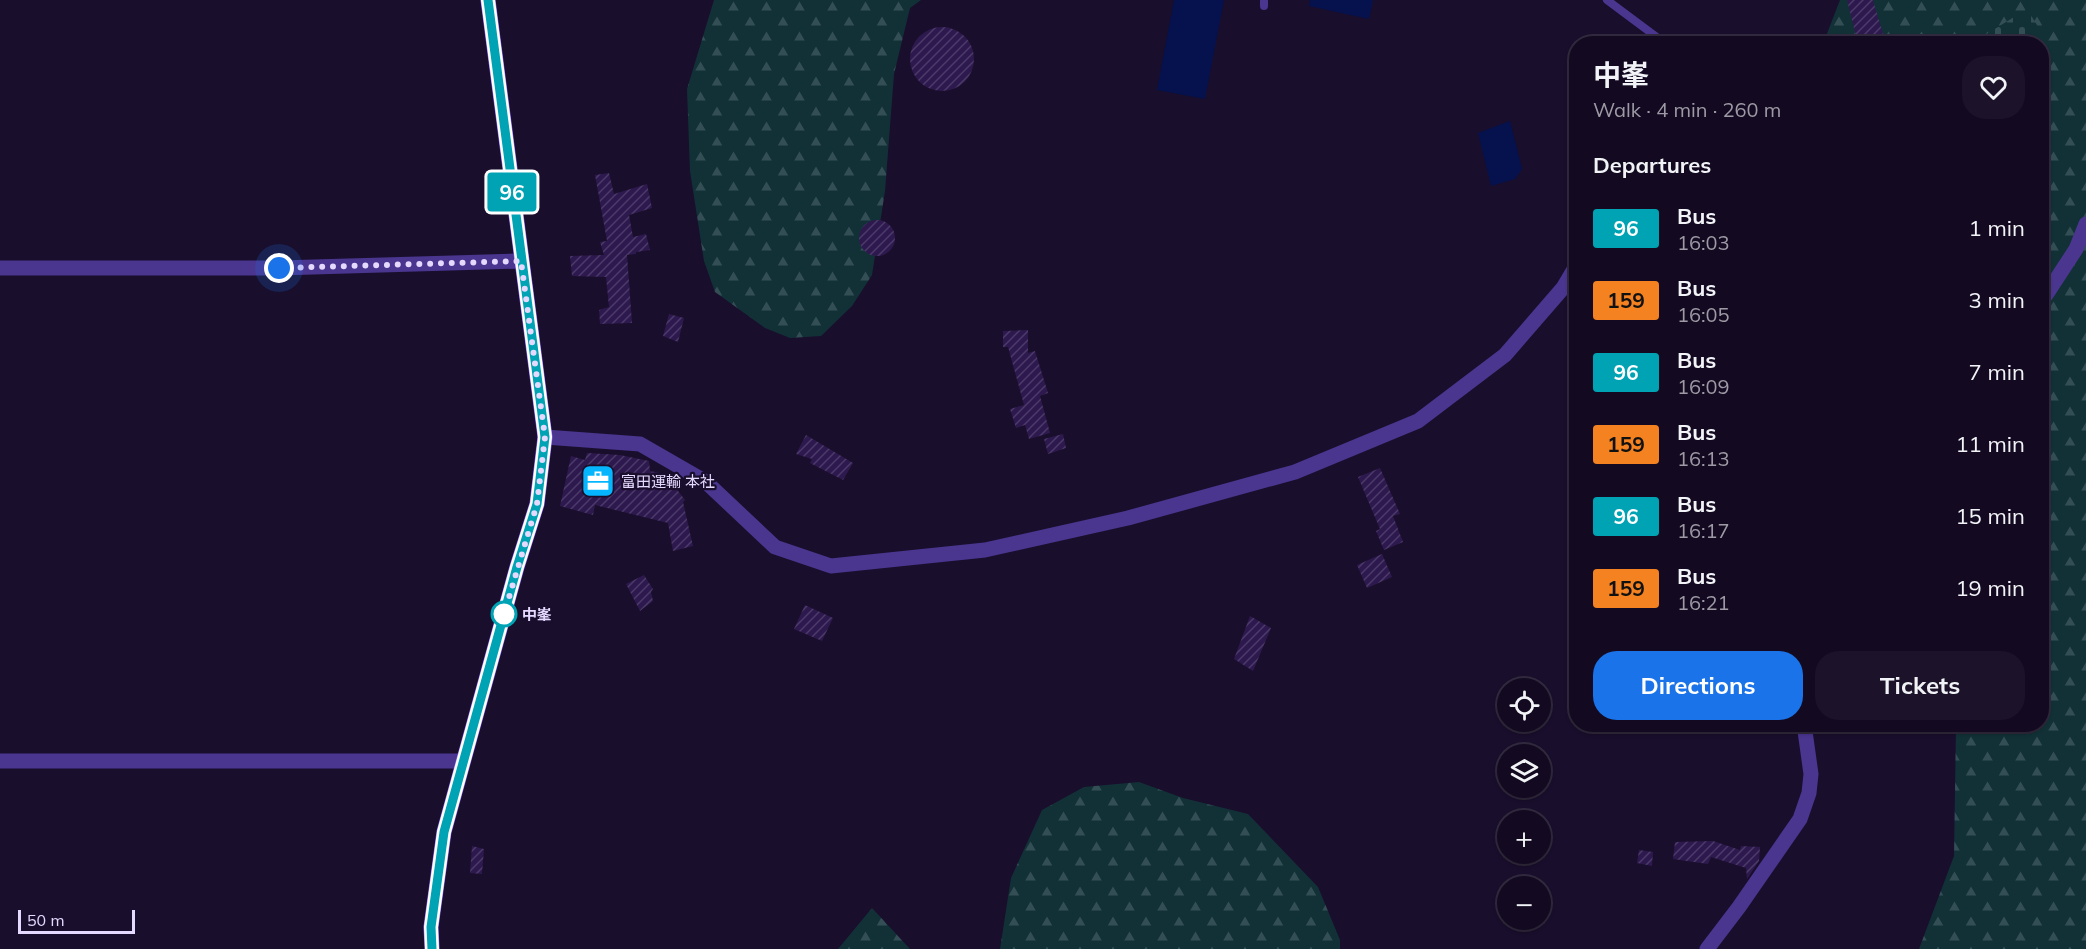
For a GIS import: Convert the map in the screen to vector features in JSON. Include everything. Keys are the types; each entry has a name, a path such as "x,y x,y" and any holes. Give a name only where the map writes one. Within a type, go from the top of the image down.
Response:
{"main road":[{"path":"432,949 431,927 444,832 517,567 537,504 545,437 488,0"}],"street":[{"path":"2049,290 2076,249 2086,224"},
{"path":"0,268 279,268 521,261"},
{"path":"545,437 640,444 706,482 775,547 831,566 985,550 1128,518 1295,472 1418,421 1505,355 1563,288 1569,278"},
{"path":"1707,949 1739,908 1800,819 1809,793 1811,774 1805,732"},
{"path":"0,761 463,761"}],"lane":[{"path":"1607,0 1655,36"}],"green space":[{"path":"714,0 921,0 910,8 894,74 885,191 872,275 852,306 821,336 790,338 765,328 715,292 704,261 690,171 687,89"},
{"path":"1840,0 2086,0 2086,949 1919,949 1954,856 1956,732 2049,732 2049,36 1826,36"},
{"path":"2027,9 2044,36 1983,36"},
{"path":"1139,782 1183,798 1248,814 1318,887 1340,940 1340,949 1000,949 1011,878 1042,810 1084,787"},
{"path":"872,908 910,949 838,949"}],"shaded area":[{"path":"1174,0 1224,0 1205,99 1157,90"},
{"path":"1310,0 1373,0 1369,19 1309,6"},
{"path":"1510,121 1522,169 1515,179 1491,186 1478,133"}],"building":[{"path":"1847,0 1873,0 1884,36 1856,36"},
{"path":"942,27 954,29 965,36 972,47 974,59 972,71 965,82 954,89 942,91 930,89 919,82 912,71 910,59 912,47 919,36 930,29"},
{"path":"609,173 614,194 647,184 652,208 629,215 633,237 646,234 650,250 627,255 632,323 600,324 599,310 609,307 606,277 572,276 570,256 604,255 600,242 607,241 595,175"},
{"path":"877,220 890,225 895,238 890,251 877,256 864,251 859,238 864,225"},
{"path":"669,314 684,318 678,342 663,336"},
{"path":"1028,330 1028,353 1035,351 1048,393 1040,396 1050,433 1029,439 1025,425 1016,428 1010,409 1024,405 1008,347 1003,347 1003,331"},
{"path":"1063,434 1066,448 1048,454 1044,439"},
{"path":"806,435 853,463 843,480 810,463 812,459 796,454"},
{"path":"587,453 620,455 649,461 650,471 665,474 685,500 683,502 693,546 673,551 668,523 595,505 593,515 560,506 571,456 585,460"},
{"path":"1380,468 1400,514 1393,516 1403,542 1384,550 1376,531 1380,529 1358,477"},
{"path":"1382,554 1392,577 1367,588 1357,565"},
{"path":"644,575 653,589 651,592 653,601 640,611 626,584"},
{"path":"805,605 833,618 822,641 794,629"},
{"path":"1250,616 1271,628 1253,671 1234,659"},
{"path":"1713,841 1740,850 1741,846 1760,847 1759,861 1747,879 1746,868 1711,857 1708,864 1673,859 1675,842"},
{"path":"472,846 484,849 482,874 470,873"},
{"path":"1639,850 1653,852 1652,866 1637,863"}],"bus line":[{"name":"96","path":"432,949 431,927 444,832 517,567 537,504 545,437 488,0"}],"place":[{"name":"富田運輸 本社","path":"598,481"},
{"name":"中峯","path":"504,614"}],"route":[{"path":"279,268 521,261 545,437 537,504 504,614"}]}
